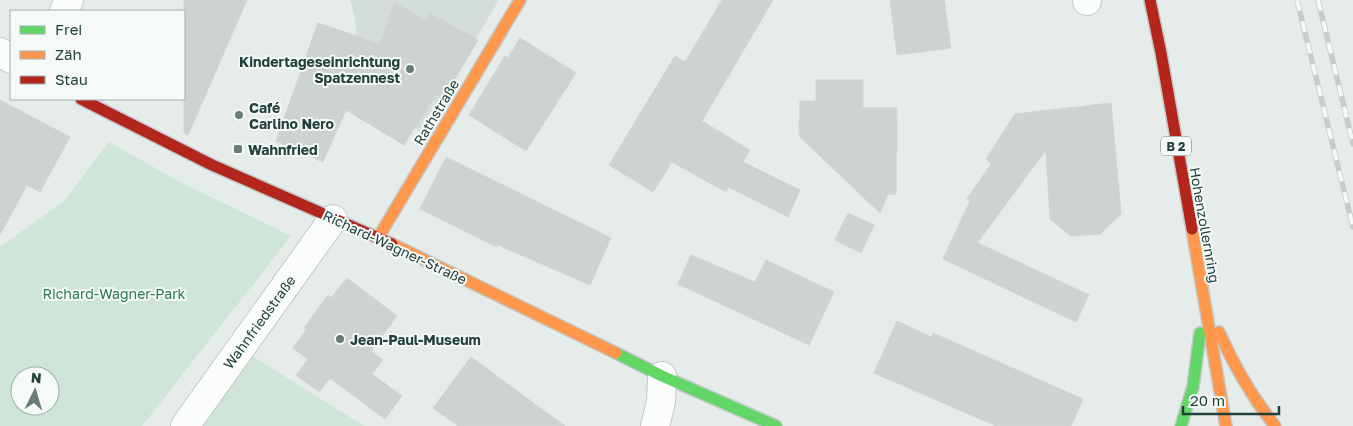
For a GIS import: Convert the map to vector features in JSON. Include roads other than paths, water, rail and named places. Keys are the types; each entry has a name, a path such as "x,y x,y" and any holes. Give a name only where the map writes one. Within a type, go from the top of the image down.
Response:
{"street":[{"name":"Rathstraße","path":"378,238 520,0"},
{"name":"Hohenzollernring","path":"1150,0 1161,53 1201,292 1226,426"},
{"name":"Richard-Wagner-Straße","path":"83,100 212,165 378,238 662,376 776,426"},
{"name":"Wahnfriedstraße","path":"185,426 333,219"},
{"path":"1181,426 1193,387 1200,344 1201,292"},
{"path":"1201,292 1236,369 1265,415 1275,426"},
{"path":"655,426 661,402 662,376"}],"railway":[{"path":"1297,0 1353,227"},
{"path":"1318,0 1353,144"}],"place":[{"name":"Kindertageseinrichtung Spatzennest","path":"410,69"},
{"name":"Café Carlino Nero","path":"239,115"},
{"name":"Wahnfried","path":"238,149"},
{"name":"Jean-Paul-Museum","path":"340,339"}],"park label":[{"name":"Richard-Wagner-Park","path":"114,293"}]}
